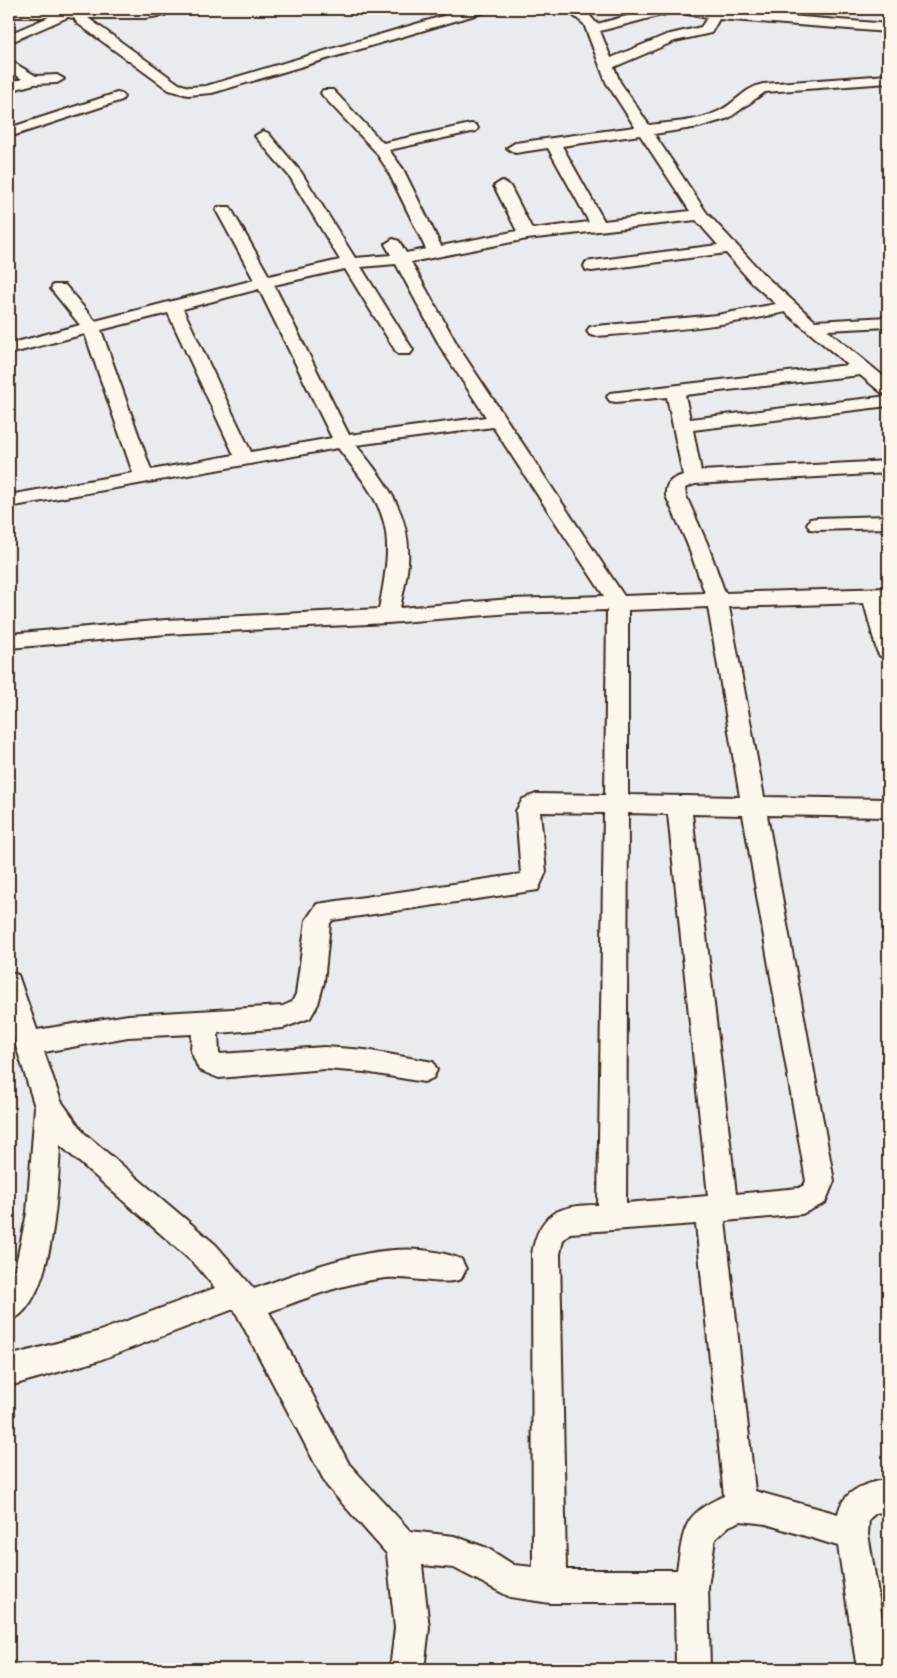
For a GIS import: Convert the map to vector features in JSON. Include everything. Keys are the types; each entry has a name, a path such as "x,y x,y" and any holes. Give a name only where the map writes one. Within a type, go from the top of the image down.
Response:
{"street":[{"path":"9,13 145,14 160,12 162,9"},
{"path":"82,13 82,20 174,87 195,91 207,90 344,51 480,9"},
{"path":"572,9 579,12 590,23 613,82 700,215 758,279 811,326 888,389"},
{"path":"592,29 668,9"},
{"path":"683,9 715,15 888,28"},
{"path":"9,40 82,13"},
{"path":"606,65 671,38 706,30 715,15"},
{"path":"9,64 33,80"},
{"path":"9,87 33,80 58,79"},
{"path":"515,148 699,123 724,116 755,91 774,85 888,79"},
{"path":"328,93 380,148 395,169 436,252"},
{"path":"9,133 117,98"},
{"path":"380,148 471,128"},
{"path":"263,136 296,175 404,350"},
{"path":"553,143 599,226"},
{"path":"502,186 527,234"},
{"path":"224,210 264,282 343,442 373,479 392,512 398,536 398,563 388,616"},
{"path":"9,349 311,270 350,263 397,251 436,252 527,234 700,215"},
{"path":"592,266 730,248"},
{"path":"397,251 450,348 618,602 612,1218"},
{"path":"59,289 91,327 144,476"},
{"path":"172,306 245,459"},
{"path":"596,331 693,322 766,312 788,306"},
{"path":"811,326 888,322"},
{"path":"616,397 864,369"},
{"path":"675,390 693,478"},
{"path":"683,426 888,401"},
{"path":"9,501 343,442 498,421"},
{"path":"550,1586 546,1254 550,1233 559,1223 574,1219 612,1218 802,1201 815,1194 820,1181 717,599 698,543 676,496 675,488 678,483 693,478 888,467"},
{"path":"816,524 888,522"},
{"path":"9,641 166,627 388,616 511,606 880,595 888,651"},
{"path":"28,1043 128,1026 271,1019 291,1016 302,1009 308,997 318,920 326,911 529,883 534,872 528,811 531,805 536,803 888,808"},
{"path":"679,804 741,1505"},
{"path":"9,983 49,1107 74,1142 206,1255 244,1299 338,1475 402,1546 408,1581 412,1628 407,1669"},
{"path":"206,1022 204,1051 208,1062 219,1066 325,1058 365,1061 424,1070"},
{"path":"9,1307 23,1288 34,1258 39,1226 49,1107"},
{"path":"9,1371 48,1363 244,1299 290,1290 368,1268 401,1263 451,1269"},
{"path":"874,1669 852,1534 854,1511 868,1499 888,1496"},
{"path":"693,1669 691,1587 700,1531 718,1515 741,1505 766,1508 852,1534"},
{"path":"402,1546 454,1552 475,1560 510,1580 550,1586 691,1587"}]}
